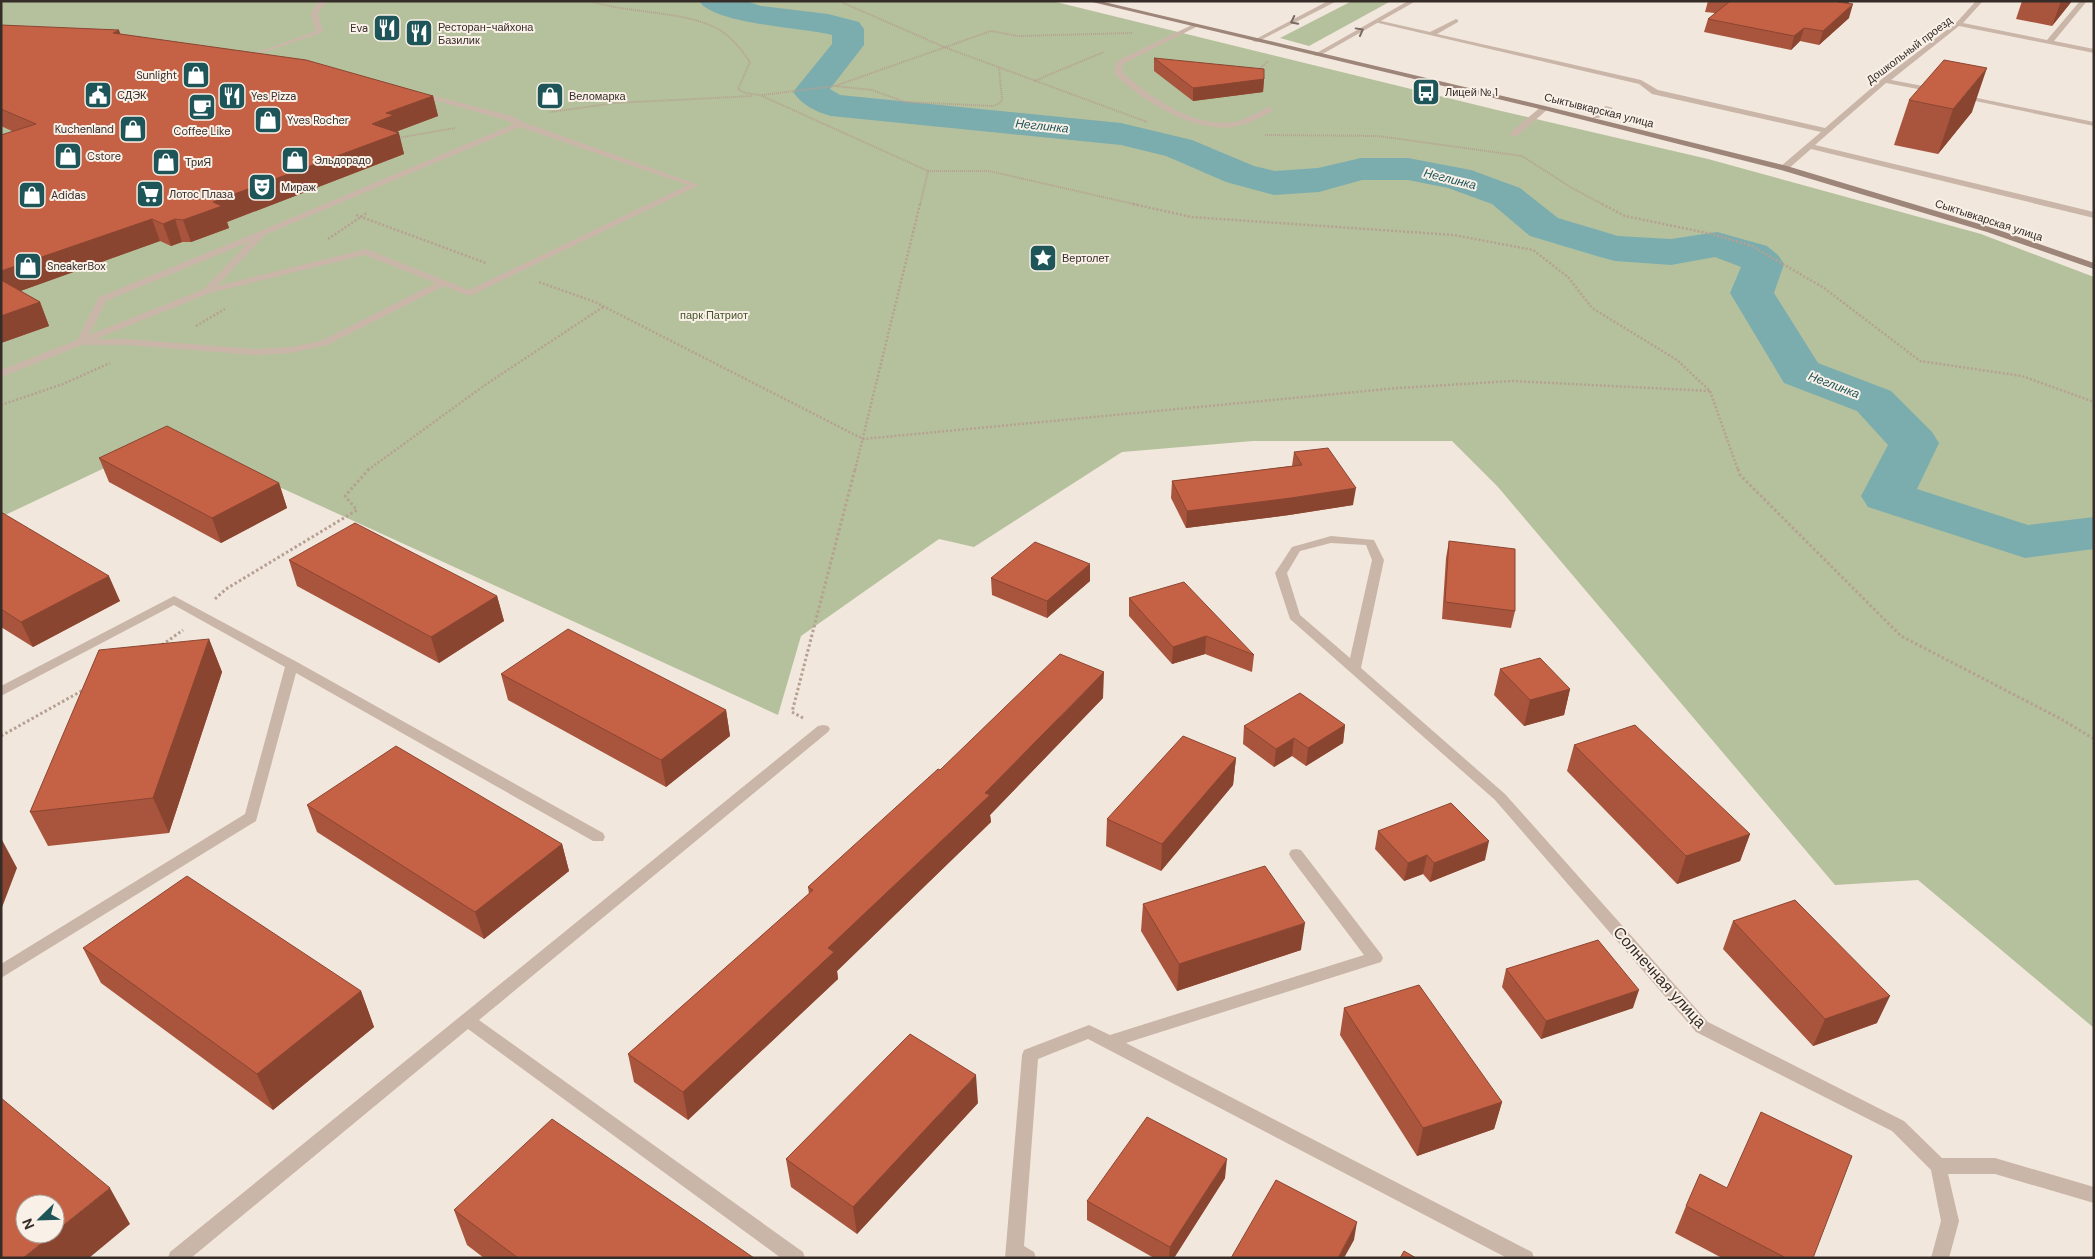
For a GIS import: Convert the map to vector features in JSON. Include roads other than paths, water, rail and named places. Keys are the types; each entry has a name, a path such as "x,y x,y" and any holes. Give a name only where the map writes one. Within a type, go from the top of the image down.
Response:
{"street":[{"path":"254,55 319,32 320,30 313,19 314,12 317,6 325,1"},
{"name":"Сыктывкарская улица","path":"1091,1 1545,108 1784,168 1990,230 2094,266"},
{"path":"1255,41 1334,1"},
{"path":"1317,55 1413,1"},
{"path":"1958,24 1980,1"},
{"path":"2050,42 2084,1"},
{"path":"1431,34 1456,21"},
{"path":"1377,22 1641,82 1655,92 1826,131"},
{"name":"Дошкольный проезд","path":"1784,168 1885,81 1958,24 2094,50"},
{"path":"1194,26 1120,63 1118,73 1160,103 1184,116 1209,124 1236,125 1260,117 1269,109"},
{"path":"244,54 272,59"},
{"path":"1885,81 1942,92"},
{"path":"1,374 206,291 366,252 469,293 695,185 520,124 509,118 410,90"},
{"path":"1951,94 2094,124"},
{"path":"1514,134 1545,108"},
{"path":"1596,116 1609,108"},
{"path":"81,342 102,299 520,124"},
{"path":"1809,146 2094,215"},
{"path":"206,291 262,233"},
{"path":"81,342 127,342 255,352 291,350 324,343 443,283"},
{"name":"Солнечная улица","path":"1354,668 1378,560 1370,542 1331,539 1296,549 1281,573 1294,616 1500,797 1702,1027 1898,1126 1939,1166"},
{"path":"1,692 174,600 598,837"},
{"path":"1,972 251,817 292,665"},
{"path":"176,1258 469,1021 823,729"},
{"path":"1110,1042 1374,958 1296,854"},
{"path":"469,1021 796,1258"},
{"path":"1018,1255 1030,1055 1089,1032 1525,1258"},
{"path":"1940,1258 1950,1221 1939,1166 1995,1166 2094,1196"}],"waterway":[{"name":"Неглинка","path":"714,1 757,15 828,24 848,29 848,45 810,92 831,105 1121,134 1179,148 1240,174 1274,183 1319,180 1361,169 1408,169 1457,178 1506,196 1544,227 1615,248 1671,252 1717,244 1752,255 1763,264 1752,293 1801,373 1874,401 1914,443 1887,496 2025,542 2094,533"}],"place":[{"name":"Eva","path":"387,28"},
{"name":"Ресторан-чайхона Базилик","path":"419,33"},
{"name":"Sunlight","path":"196,75"},
{"name":"Лицей № 1","path":"1426,92"},
{"name":"СДЭК","path":"98,95"},
{"name":"Yes Pizza","path":"232,96"},
{"name":"Веломарка","path":"550,96"},
{"name":"Coffee Like","path":"202,107"},
{"name":"Yves Rocher","path":"268,120"},
{"name":"Kuchenland","path":"133,129"},
{"name":"Cstore","path":"68,156"},
{"name":"Эльдорадо","path":"295,160"},
{"name":"ТриЯ","path":"166,162"},
{"name":"Мираж","path":"262,187"},
{"name":"Лотос Плаза","path":"150,194"},
{"name":"Adidas","path":"32,195"},
{"name":"Вертолет","path":"1043,258"},
{"name":"SneakerBox","path":"28,266"}],"park label":[{"name":"парк Патриот","path":"714,315"}]}
